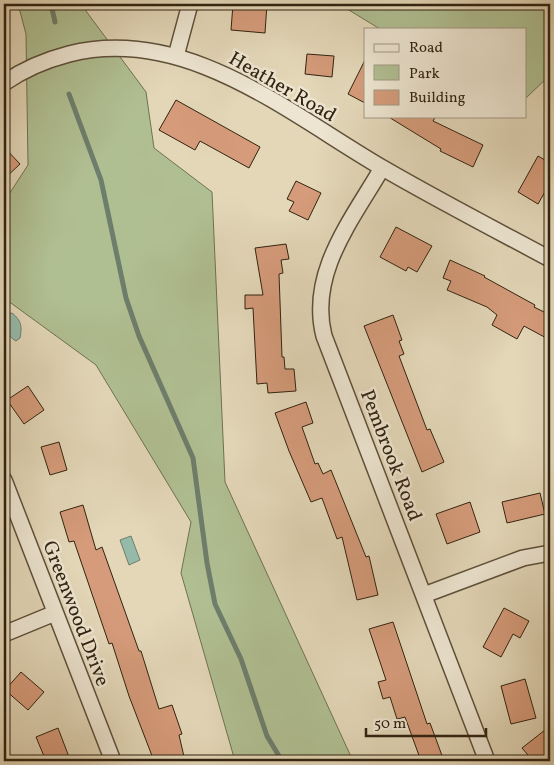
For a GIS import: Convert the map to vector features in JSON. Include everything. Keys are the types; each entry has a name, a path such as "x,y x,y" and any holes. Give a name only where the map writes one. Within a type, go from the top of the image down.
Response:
{"street":[{"path":"176,56 190,4"},
{"name":"Heather Road","path":"4,83 35,65 90,50 127,49 176,56 230,77 382,168 550,260"},
{"name":"Pembrook Road","path":"382,168 334,250 326,269 320,302 320,319 324,336 487,761"},
{"name":"Greenwood Drive","path":"4,480 113,761"},
{"path":"424,595 523,558 550,553"},
{"path":"4,634 55,613"}],"green space":[{"path":"18,4 85,4 86,11 146,92 154,148 212,192 225,482 353,761 235,761 181,573 191,522 96,365 4,298 4,202 28,165 26,34"},
{"path":"339,4 550,4 550,75 526,98 526,28 378,28"}],"shaded area":[{"path":"12,313 18,319 21,327 20,338 16,341 8,333 4,315"},
{"path":"131,536 140,560 129,565 120,540"}],"building":[{"path":"233,4 267,4 265,33 231,30"},
{"path":"307,54 334,56 332,77 305,74"},
{"path":"364,62 364,102 348,94"},
{"path":"176,100 260,147 249,168 200,141 195,150 159,130"},
{"path":"390,118 435,118 433,121 483,145 473,167 440,151 441,149"},
{"path":"4,147 20,164 4,179"},
{"path":"538,156 550,163 550,183 538,204 518,192"},
{"path":"296,181 321,193 308,220 289,211 294,202 287,199"},
{"path":"396,227 432,246 417,272 408,267 406,271 380,257"},
{"path":"286,244 289,259 281,260 283,273 279,274 282,357 284,357 285,369 294,369 296,391 268,393 267,383 257,384 253,308 245,309 245,295 263,295 255,248"},
{"path":"450,260 485,276 550,315 550,340 524,326 517,339 492,325 497,315 487,307 447,290 451,281 443,278"},
{"path":"393,315 402,340 399,341 404,354 399,356 427,430 430,429 444,462 422,472 364,326"},
{"path":"28,386 44,410 24,424 7,400"},
{"path":"306,402 313,423 302,427 315,464 318,463 323,474 331,470 366,557 369,556 378,595 357,600 342,537 337,539 322,498 311,502 289,451 275,413"},
{"path":"59,442 67,470 50,475 41,447"},
{"path":"540,493 545,514 507,523 502,502"},
{"path":"470,502 480,532 447,544 436,514"},
{"path":"83,505 96,550 102,547 139,651 141,651 159,709 172,705 182,734 179,735 185,761 154,761 129,696 112,643 109,644 74,541 69,542 60,512"},
{"path":"504,608 529,621 520,638 513,634 501,657 483,647"},
{"path":"393,622 427,724 430,723 444,761 421,761 405,717 397,719 390,697 383,699 378,682 386,680 369,629"},
{"path":"21,672 44,692 28,710 5,690"},
{"path":"525,679 536,718 511,724 501,686"},
{"path":"58,728 69,757 59,761 46,761 36,737"},
{"path":"545,730 550,737 550,761 533,761 522,748"}],"waterway":[{"path":"51,4 55,22"},
{"path":"69,94 101,180 126,298 139,336 193,458 207,563 215,604 241,659 267,736 282,761"}]}
